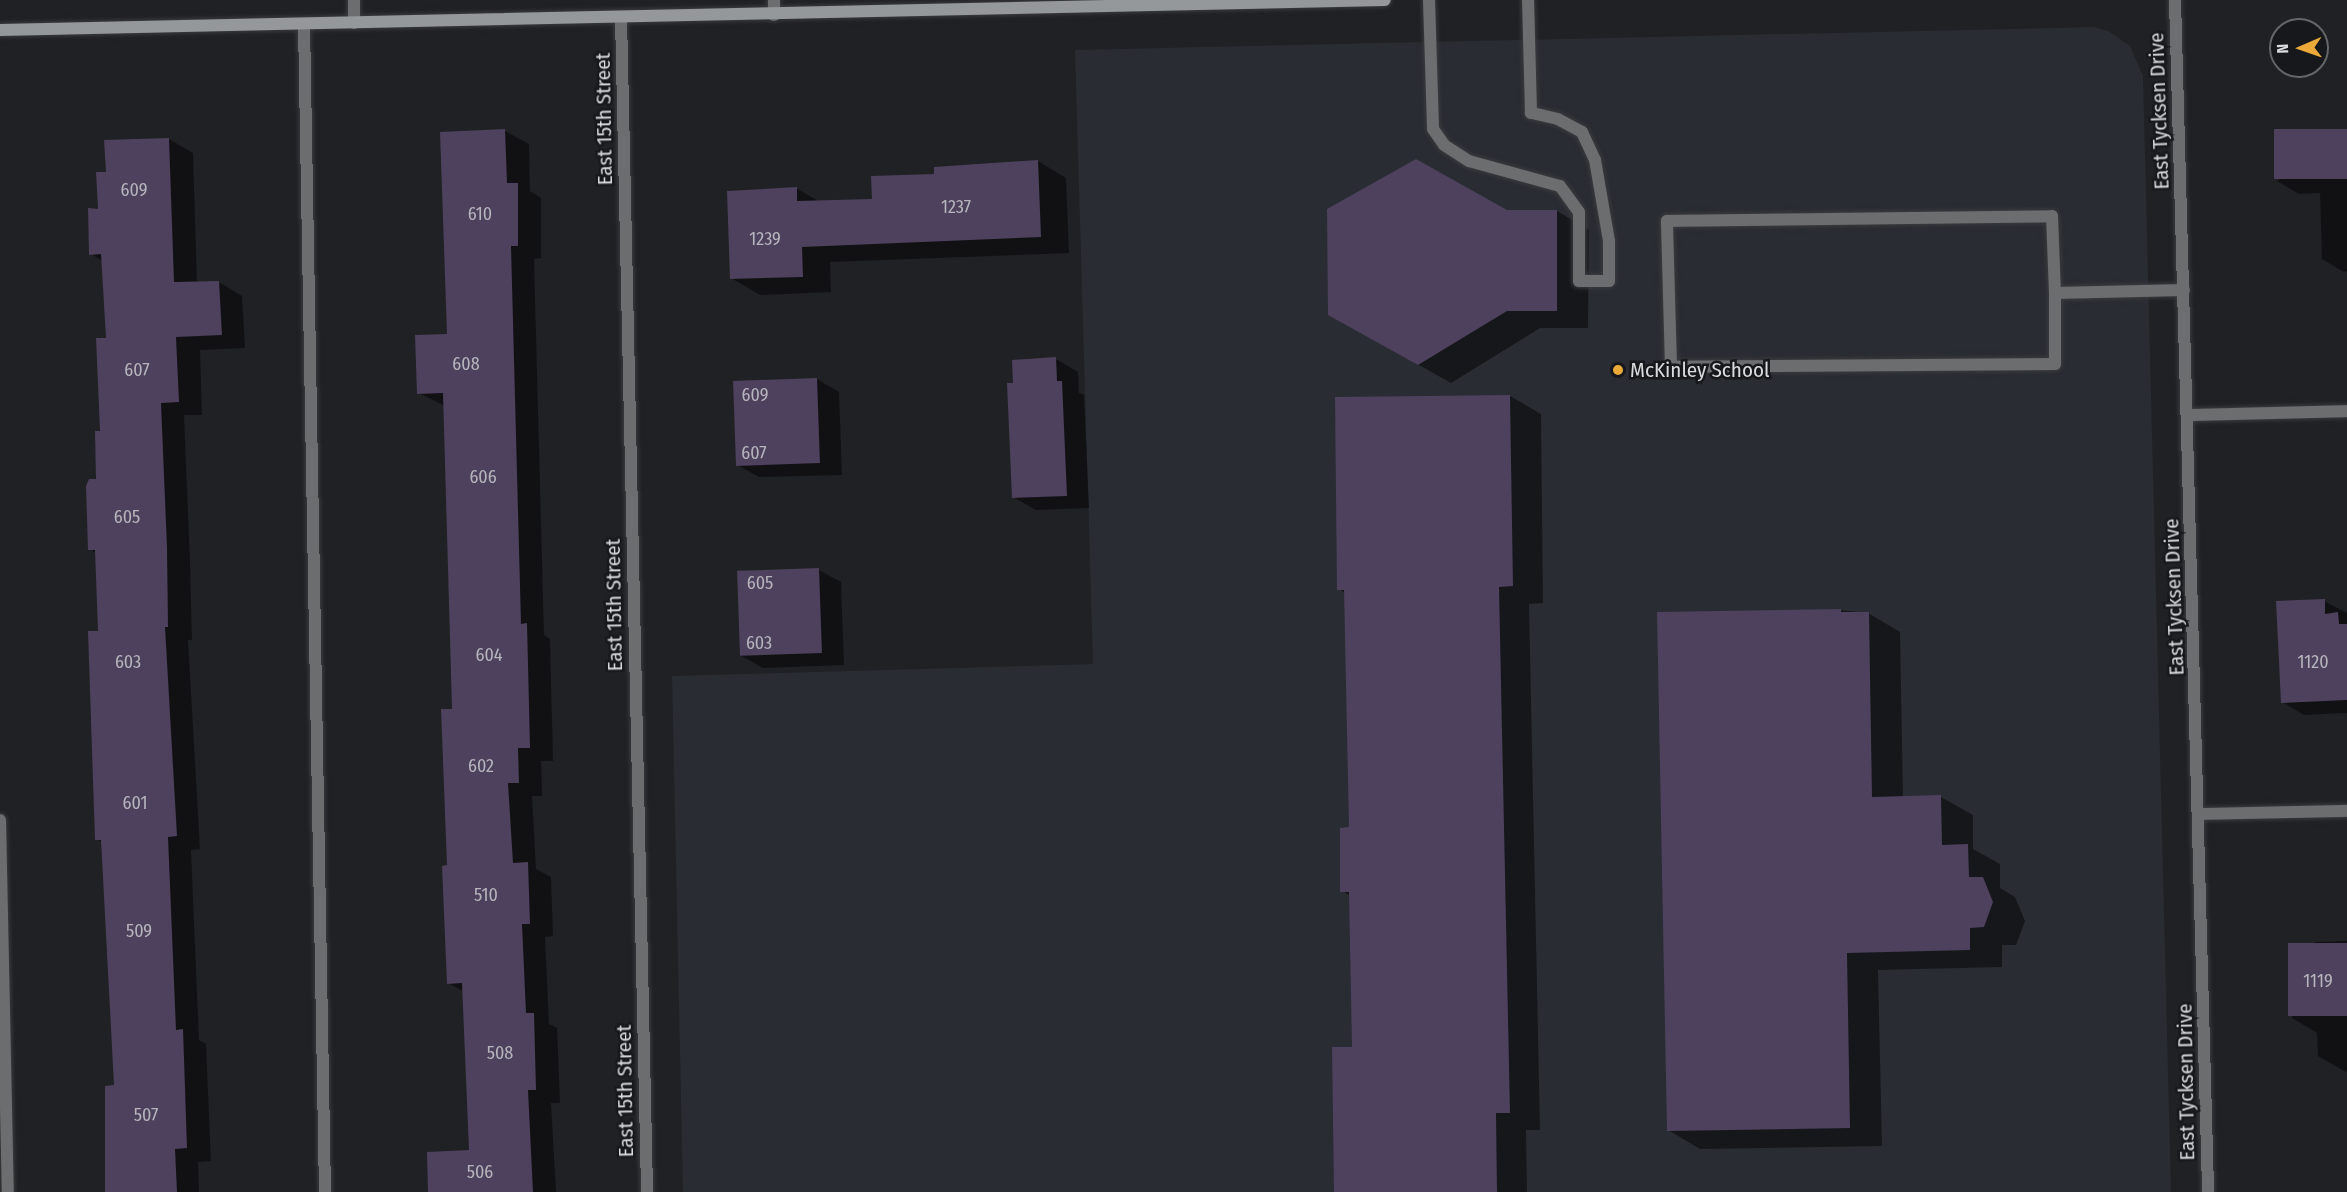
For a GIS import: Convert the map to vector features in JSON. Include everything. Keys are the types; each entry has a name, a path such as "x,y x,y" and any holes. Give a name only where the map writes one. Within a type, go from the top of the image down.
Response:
{"main road":[{"path":"0,30 1385,0"}],"street":[{"path":"354,0 354,22"},
{"path":"774,0 774,15"},
{"path":"1429,0 1433,129 1444,145 1469,161 1560,186 1579,212 1580,281 1609,281 1609,241 1595,160 1582,132 1558,119 1531,113 1528,0"},
{"name":"East Tycksen Drive","path":"2175,0 2200,814 2208,1192"},
{"name":"East 15th Street","path":"621,16 647,1192"},
{"path":"304,24 325,1192"},
{"path":"2052,216 2055,293 2055,364 1671,367 1667,221 2052,216"},
{"path":"2055,293 2184,290"},
{"path":"2188,415 2347,411"},
{"path":"2200,814 2347,811"},
{"path":"0,819 8,1192"}],"shaded area":[{"name":"McKinley School","path":"2095,27 2110,32 2130,46 2143,76 2171,1192 683,1192 672,676 1093,664 1075,50"}],"building":[{"path":"505,129 507,183 518,183 518,246 511,246 521,624 527,623 530,748 518,748 519,783 508,783 513,863 528,862 530,924 522,924 526,1013 534,1013 536,1090 528,1090 533,1192 428,1192 427,1152 469,1150 462,983 447,984 442,866 447,865 441,709 452,709 443,393 417,394 415,335 447,334 440,132"},
{"path":"2274,129 2347,129 2347,179 2274,179"},
{"path":"169,138 174,282 219,281 222,335 176,337 179,402 161,403 167,547 168,627 165,627 177,836 168,837 176,1030 183,1029 187,1148 175,1149 177,1192 105,1192 105,1086 114,1085 101,840 95,840 88,631 98,631 95,550 88,550 86,486 89,479 96,479 95,431 100,431 96,338 106,338 101,254 89,255 88,208 98,209 96,172 106,172 104,140"},
{"path":"1416,159 1507,210 1557,210 1557,311 1507,311 1418,365 1328,315 1327,209"},
{"path":"1038,160 1041,237 802,247 803,277 730,279 727,191 797,187 797,201 872,199 871,176 934,174 934,167"},
{"path":"1056,357 1057,381 1062,381 1067,496 1012,498 1007,383 1013,383 1012,360"},
{"path":"817,378 820,463 736,466 733,381"},
{"path":"1510,395 1513,586 1499,587 1510,1113 1496,1113 1497,1192 1334,1192 1332,1047 1352,1047 1349,892 1340,892 1340,828 1349,827 1344,590 1337,590 1335,397"},
{"path":"819,568 822,653 740,656 737,571"},
{"path":"2325,599 2325,614 2338,612 2339,624 2347,624 2347,700 2281,703 2276,601"},
{"path":"1841,609 1841,612 1869,612 1872,797 1941,795 1942,845 1968,844 1969,877 1983,877 1993,902 1984,927 1970,928 1970,950 1847,953 1850,1128 1667,1131 1657,612"},
{"path":"2288,943 2347,943 2347,1016 2288,1016"}],"place":[{"name":"McKinley School","path":"1618,370"}]}
